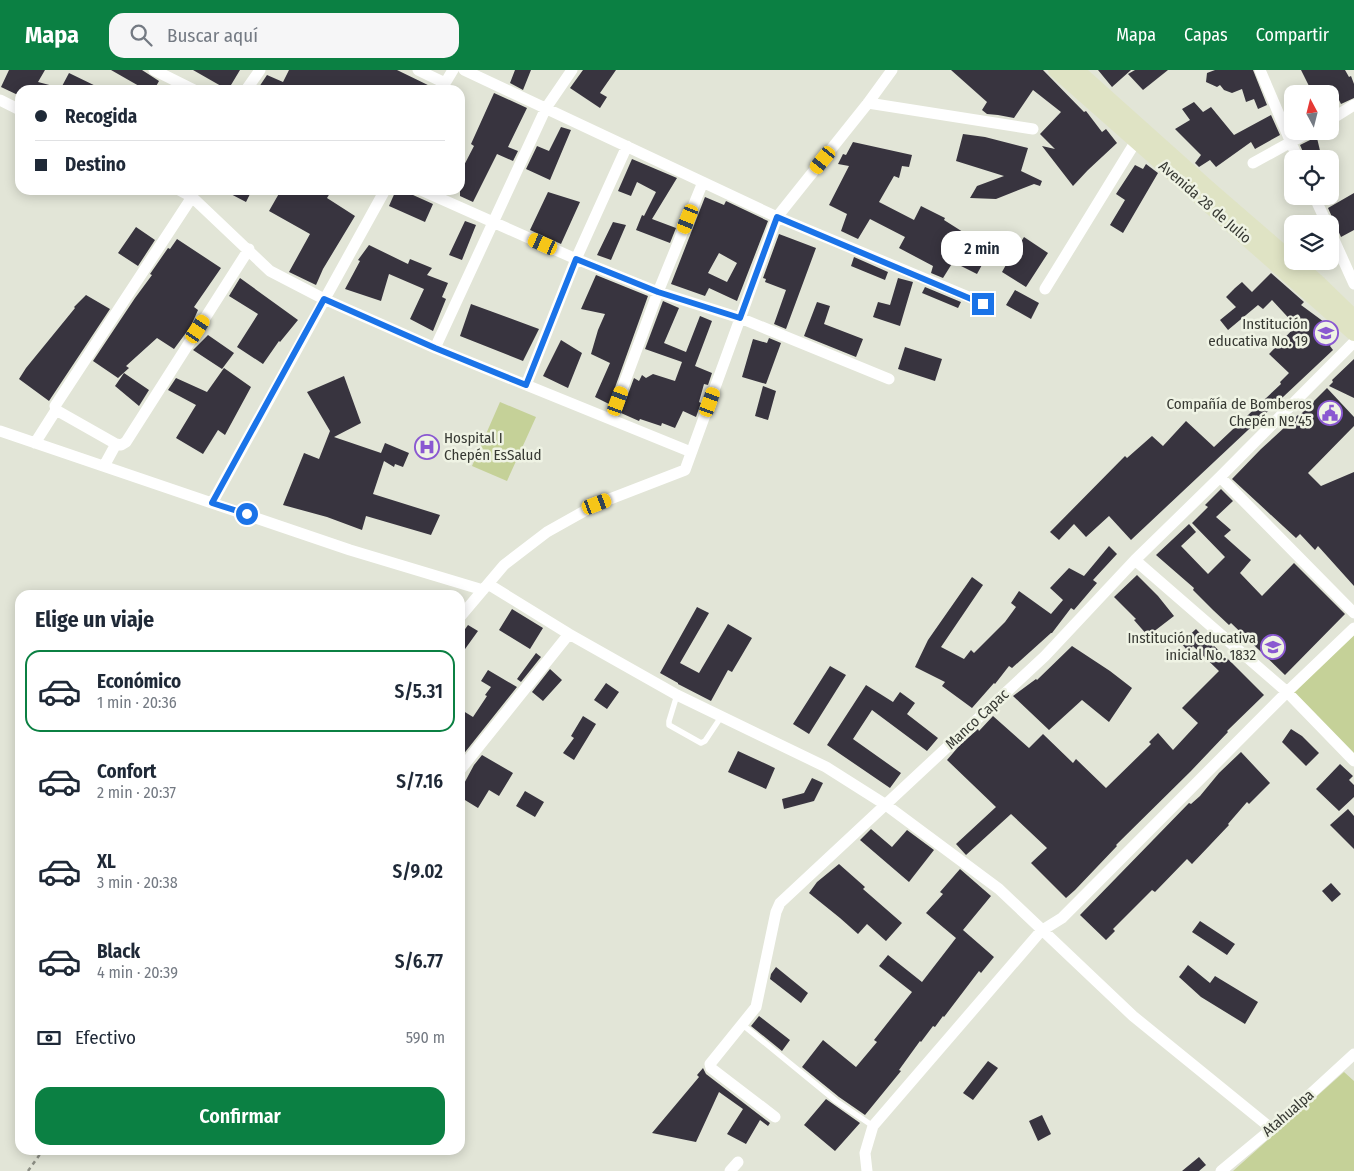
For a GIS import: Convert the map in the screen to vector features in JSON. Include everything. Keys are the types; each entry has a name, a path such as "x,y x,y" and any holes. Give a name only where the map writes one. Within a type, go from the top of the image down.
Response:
{"street":[{"path":"154,70 184,85"},
{"path":"250,85 260,70"},
{"path":"418,70 441,85"},
{"path":"444,85 453,70"},
{"path":"464,70 777,217 983,304"},
{"path":"435,348 546,108 572,70"},
{"path":"465,611 504,565 547,532 588,508 685,470 777,217 892,70"},
{"name":"Avenida 28 de Julio","path":"1056,70 1094,95 1206,194 1354,333"},
{"name":"Avenida 28 de Julio","path":"1076,70 1094,95 1136,142 1284,254"},
{"path":"1260,70 1294,150"},
{"path":"0,100 15,108"},
{"path":"868,103 1033,128"},
{"path":"1339,114 1354,105"},
{"path":"1253,163 1296,140"},
{"path":"1045,289 1136,142"},
{"path":"526,385 576,259 627,146"},
{"path":"611,419 658,292 703,182"},
{"path":"212,503 382,195"},
{"path":"432,195 576,259 658,292 740,318 889,379"},
{"path":"34,443 56,410 55,406 192,196 270,271 324,299 435,348 692,452"},
{"path":"56,410 116,444 126,442 249,249"},
{"path":"1339,251 1354,284"},
{"name":"Avenida 28 de Julio","path":"1303,270 1354,318"},
{"name":"Manco Capac","path":"774,1117 710,1066 756,1007 776,912 780,903 1045,656 1135,560 1220,478 1354,342"},
{"path":"0,431 350,550 486,587 677,696 826,768 886,805 998,889 1133,1016 1272,1129"},
{"path":"104,466 116,444"},
{"path":"1220,478 1354,613"},
{"path":"1135,560 1287,692 1354,761"},
{"path":"867,1171 865,1153 873,1126 1041,931 1062,918 1287,692 1354,628"},
{"path":"465,764 569,634"},
{"name":"Atahualpa","path":"1221,1171 1272,1129 1354,1054"}],"lane":[{"path":"677,696 669,721 670,726 701,743 705,741 721,717"},
{"path":"743,1025 836,1101 873,1126"}],"path":[{"path":"28,1171 39,1155"}],"green space":[{"path":"500,402 536,417 507,481 472,466"},
{"path":"1354,628 1354,761 1287,692"},
{"path":"1344,1072 1354,1081 1354,1171 1233,1171"}],"building":[{"path":"9,70 45,70 38,82 49,85 15,85 15,94 1,87"},
{"path":"111,70 142,70 159,81 157,85 137,85"},
{"path":"193,70 240,70 231,85 219,85"},
{"path":"289,70 397,70 428,85 260,85 267,75 283,82"},
{"path":"515,70 531,70 523,90 510,83"},
{"path":"583,70 616,70 600,93 607,97 600,108 570,88"},
{"path":"951,70 1043,70 1084,112 1086,111 1102,132 1106,129 1117,143 1073,186 1042,146 1055,149 1040,134 1061,112 1033,90 1014,118 987,114 982,110 987,102"},
{"path":"1098,70 1131,70 1112,87"},
{"path":"1135,70 1168,70 1143,90 1128,74"},
{"path":"1215,70 1253,70 1267,105 1258,109 1254,99 1246,102 1242,89 1232,93 1224,90 1220,85 1217,87 1206,82 1207,73"},
{"path":"1301,70 1345,70 1349,77 1351,76 1354,84 1354,98 1341,104 1339,100 1339,85 1308,85"},
{"path":"69,73 94,85 63,85"},
{"path":"494,93 527,108 508,147 518,151 513,161 497,154 473,202 460,196 465,195 465,163 474,146 471,144"},
{"path":"1194,102 1203,112 1211,107 1234,135 1271,115 1280,135 1255,149 1251,142 1216,167 1210,160 1199,167 1195,163 1201,155 1175,129 1190,120 1182,109"},
{"path":"561,127 571,130 550,180 526,169 537,146 549,151"},
{"path":"963,134 985,137 1028,148 1021,171 1042,181 1040,186 1034,184 996,199 970,198 977,186 1004,176 956,161"},
{"path":"1310,140 1317,140 1320,150 1302,150 1300,145"},
{"path":"853,142 912,155 909,167 902,166 899,178 894,176 879,202 914,220 921,206 945,218 944,220 974,239 976,235 1014,253 1024,237 1048,253 1026,287 1002,272 1007,263 988,254 977,274 953,262 943,278 931,273 933,266 899,248 905,237 870,219 858,239 841,231 847,214 829,205 849,166 838,164 843,154 846,155"},
{"path":"632,159 677,178 652,219 676,228 670,243 636,230 642,215 644,216 656,192 637,182 631,196 618,191"},
{"path":"1146,164 1158,173 1123,233 1110,225 1125,200 1116,194 1135,165 1143,169"},
{"path":"548,192 580,202 561,244 530,230"},
{"path":"1354,193 1354,230 1341,237 1339,233 1339,215 1331,215 1328,208 1333,205 1339,205 1339,202"},
{"path":"233,195 250,195 246,202"},
{"path":"278,195 329,195 327,198 355,216 323,269 316,285 289,272 310,234 269,211"},
{"path":"394,195 413,195 433,204 425,222 389,206"},
{"path":"705,197 724,205 726,201 768,221 737,301 709,288 705,296 671,284","holes":["719,253 737,263 727,282 708,273"]},
{"path":"465,221 476,225 462,260 449,255"},
{"path":"613,222 626,225 611,260 597,255"},
{"path":"136,227 155,240 138,266 118,253"},
{"path":"779,234 816,248 786,329 774,324 786,290 765,282 766,279 763,278"},
{"path":"177,239 221,268 194,307 198,310 191,326 174,349 157,338 126,366 129,368 118,378 93,361 152,275 150,274 168,248 170,249"},
{"path":"369,245 408,264 410,259 432,268 427,275 448,283 442,297 446,299 433,331 410,319 424,289 389,274 381,301 345,289 360,261 358,260"},
{"path":"854,257 888,272 885,280 851,266"},
{"path":"1271,273 1304,302 1301,305 1339,333 1330,346 1333,350 1131,540 1109,516 1086,537 1074,524 1059,540 1050,532 1125,456 1127,458 1152,436 1163,446 1186,421 1214,447 1281,384 1280,382 1289,373 1269,354 1296,326 1272,300 1263,309 1258,305 1228,330 1220,320 1236,307 1226,297 1235,288 1242,282 1252,292"},
{"path":"596,275 648,296 609,404 595,397 610,363 591,354 605,314 581,309"},
{"path":"240,278 298,320 279,341 263,364 237,347 258,314 229,296"},
{"path":"898,278 913,282 900,326 873,317 878,302 890,305"},
{"path":"925,287 961,302 958,308 922,293"},
{"path":"1015,290 1039,303 1031,319 1006,305"},
{"path":"86,295 110,309 49,401 19,379 74,307"},
{"path":"663,301 679,308 664,343 686,352 700,316 712,321 695,366 712,373 708,385 704,384 699,402 701,403 696,417 683,411 675,428 662,423 661,426 640,419 639,421 621,413 634,378 639,381 642,375 646,378 653,374 675,381 682,362 645,349"},
{"path":"817,302 830,306 824,324 863,339 856,357 804,336"},
{"path":"471,304 539,329 523,361 460,336"},
{"path":"208,335 234,353 222,369 193,350"},
{"path":"769,338 781,343 766,384 742,377 753,339 767,343"},
{"path":"561,340 582,353 568,388 543,376"},
{"path":"905,347 942,359 935,381 898,369"},
{"path":"1354,359 1354,398 1329,386 1333,382 1332,380"},
{"path":"224,368 251,387 225,435 218,430 203,454 176,438 196,405 168,390 176,378 207,392"},
{"path":"124,373 149,390 139,406 115,386"},
{"path":"344,376 361,423 334,437 381,453 385,443 409,453 403,467 395,464 394,467 384,461 373,494 440,515 431,535 366,516 362,530 327,517 283,505 304,453 319,459 330,431 307,392"},
{"path":"763,386 776,391 768,420 755,416"},
{"path":"1327,388 1354,417 1354,426 1308,473 1321,486 1354,472 1354,586 1318,546 1315,550 1300,534 1296,538 1232,479 1261,449 1299,416"},
{"path":"1221,489 1233,501 1216,517 1231,530 1224,536 1251,560 1240,573 1262,596 1294,563 1345,614 1285,675 1231,623 1229,625 1213,610 1193,590 1194,588 1156,555 1189,524 1196,532 1181,546 1208,574 1225,557 1192,523 1208,507 1205,505"},
{"path":"1109,546 1117,554 1093,580 1097,583 1074,610 1071,608 1052,633 1012,668 1009,666 972,708 942,686 945,682 915,667 928,640 972,577 983,585 941,647 964,659 971,650 974,653 1005,622 1016,607 1011,603 1019,591 1051,614 1063,600 1050,588 1069,568 1084,576"},
{"path":"1137,575 1158,596 1174,616 1148,636 1134,620 1136,619 1114,597"},
{"path":"697,607 709,613 680,663 699,673 728,624 752,638 732,672 728,670 711,701 660,673"},
{"path":"512,609 543,628 530,649 499,630"},
{"path":"468,625 478,631 465,649 465,629"},
{"path":"1196,629 1264,695 1116,845 1075,890 1066,898 1031,863 1047,848 1011,814 966,855 956,844 996,807 947,760 959,746 978,729 979,731 993,716 1029,748 1043,734 1073,763 1076,759 1106,788 1151,744 1149,742 1158,733 1173,750 1198,723 1182,708 1219,671 1193,646 1188,651 1181,643"},
{"path":"1072,646 1132,688 1109,722 1082,700 1049,730 1013,696 1037,680"},
{"path":"536,653 541,657 521,682 517,679"},
{"path":"830,666 846,675 809,734 793,724"},
{"path":"550,669 562,680 543,701 532,692"},
{"path":"488,670 517,687 465,752 465,712 473,717 491,687 481,681"},
{"path":"606,683 619,692 607,709 594,700"},
{"path":"866,685 893,702 900,692 915,703 907,714 938,738 927,751 872,710 853,739 901,773 890,788 827,745"},
{"path":"583,716 596,724 574,760 563,753 574,738 571,736"},
{"path":"1291,729 1302,736 1319,753 1306,766 1282,742"},
{"path":"738,751 775,768 766,789 728,772"},
{"path":"1241,752 1270,783 1249,804 1247,802 1229,825 1192,864 1187,859 1155,892 1152,890 1113,929 1115,931 1106,940 1080,915 1189,803 1191,804 1200,796 1219,773"},
{"path":"482,755 513,773 499,796 489,790 478,808 465,800 465,782"},
{"path":"1340,764 1353,776 1349,780 1354,785 1354,797 1339,811 1316,789"},
{"path":"812,778 823,783 814,801 784,809 782,799 804,793"},
{"path":"525,791 544,802 535,817 516,806"},
{"path":"1348,809 1354,816 1354,849 1330,825"},
{"path":"871,829 892,847 907,830 934,850 909,882 860,840"},
{"path":"839,864 865,887 863,889 902,923 886,941 867,924 858,934 809,893 817,882"},
{"path":"960,869 991,896 963,930 994,957 981,973 979,971 944,1017 920,1041 899,1070 901,1071 865,1115 802,1067 823,1040 856,1067 877,1042 874,1040 912,992 879,966 888,955 922,982 956,938 926,913 943,894 940,892"},
{"path":"1331,883 1341,894 1332,902 1322,891"},
{"path":"1200,921 1235,944 1227,955 1192,932"},
{"path":"1188,965 1210,983 1215,976 1258,1002 1245,1024 1201,997 1179,977"},
{"path":"776,967 808,993 801,1003 770,979"},
{"path":"759,1016 790,1040 782,1051 751,1026"},
{"path":"988,1061 998,1068 973,1100 963,1093"},
{"path":"703,1068 706,1074 770,1123 768,1126 760,1120 746,1144 727,1134 743,1109 719,1092 696,1142 652,1133 699,1077 697,1075"},
{"path":"826,1099 860,1123 835,1151 804,1125"},
{"path":"1042,1115 1051,1134 1038,1141 1029,1121"},
{"path":"1199,1157 1206,1165 1199,1171 1182,1171"}],"place":[{"name":"Institución educativa No. 19","path":"1326,333"},
{"name":"Compañía de Bomberos Chepén Nº 45","path":"1330,413"},
{"name":"Hospital I Chepén EsSalud","path":"427,447"},
{"name":"Institución educativa inicial No. 1832","path":"1273,647"}],"route":[{"path":"247,514 212,503 324,299 435,348 526,385 576,259 658,292 740,318 777,217 983,304"}]}
